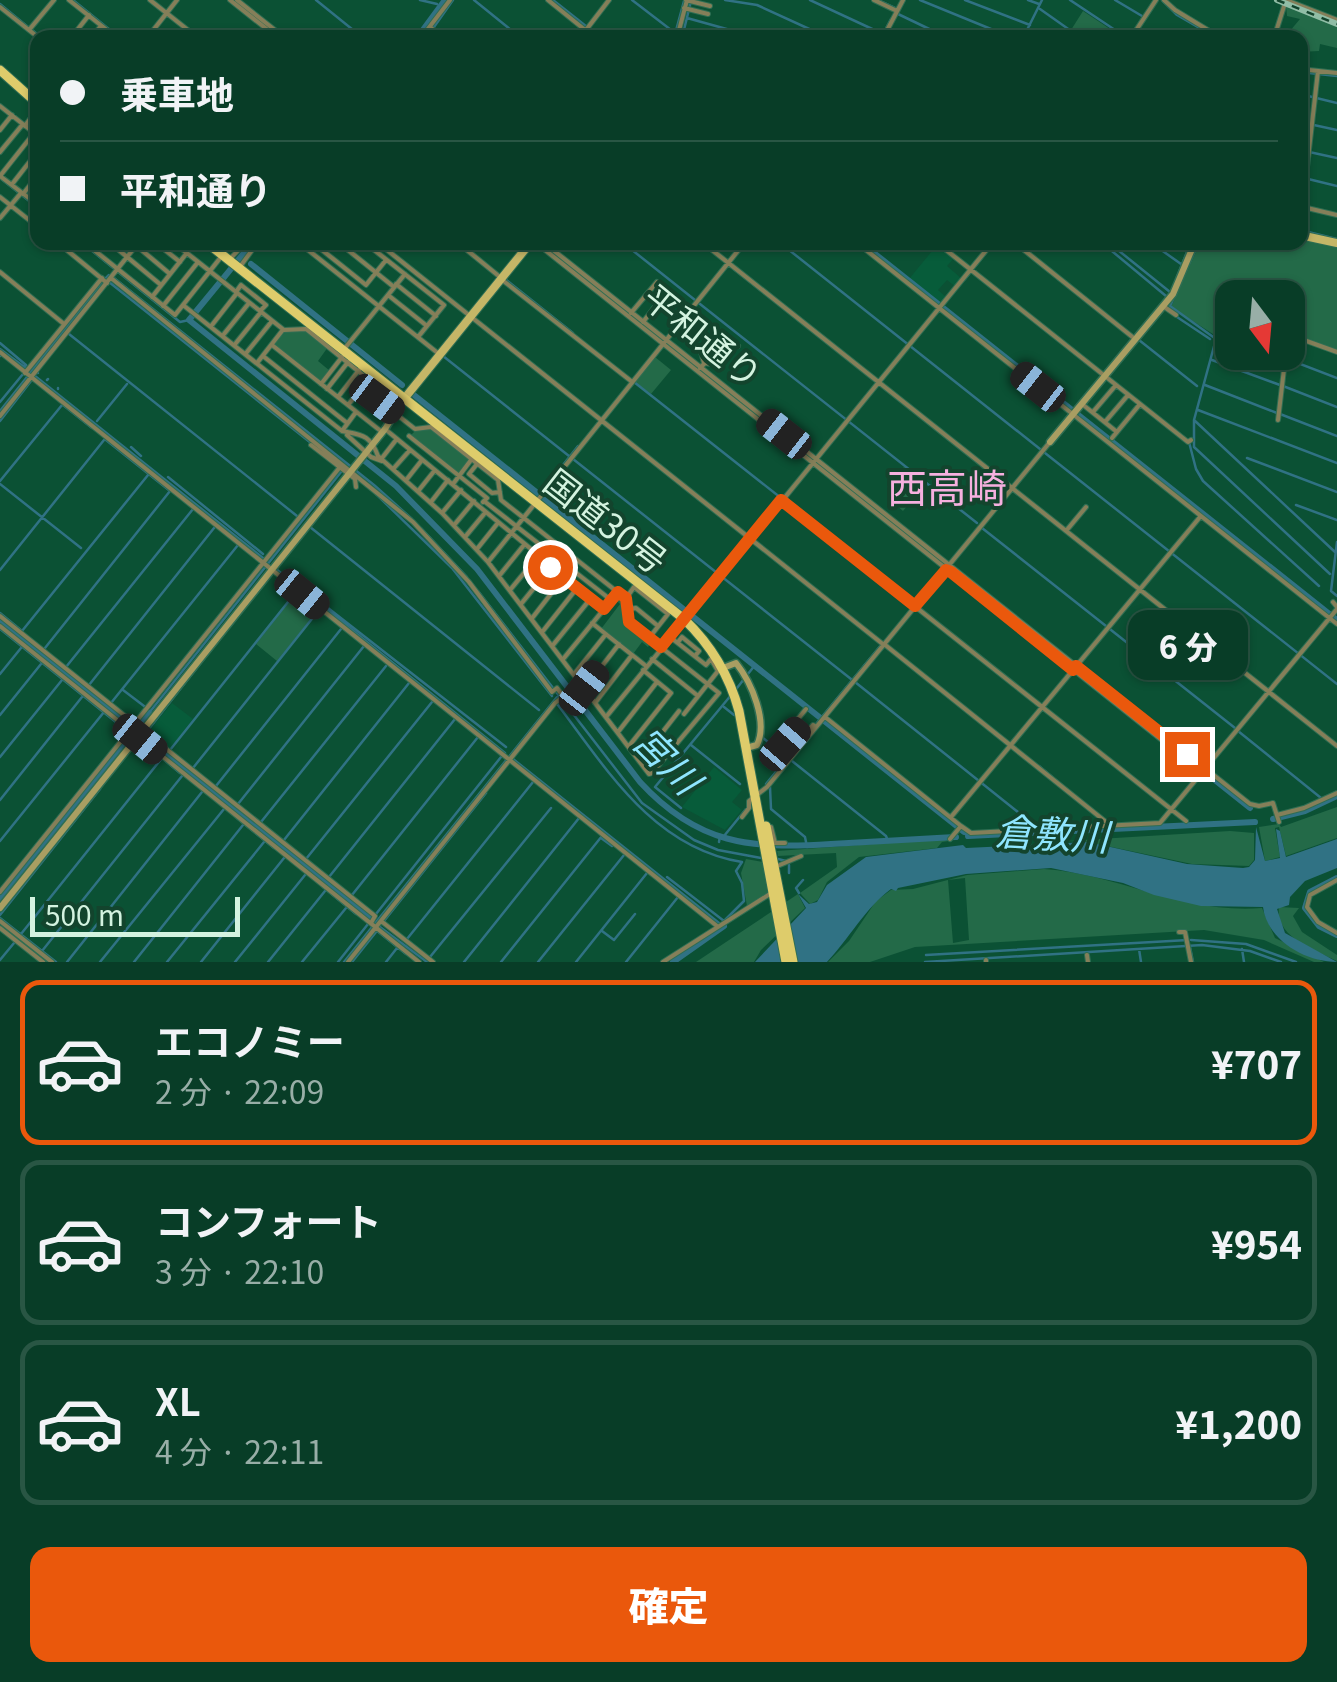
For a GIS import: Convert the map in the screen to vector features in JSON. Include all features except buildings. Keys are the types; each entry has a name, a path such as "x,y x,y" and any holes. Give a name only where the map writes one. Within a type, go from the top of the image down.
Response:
{"highway":[{"path":"0,73 30,99"},
{"name":"国道30号","path":"220,250 687,615 725,667 736,700 767,826 767,844 790,962"},
{"name":"国道30号","path":"771,860 773,892 779,904"}],"main road":[{"path":"1308,234 1337,243"},
{"path":"406,397 526,250"}],"street":[{"path":"0,7 30,30 54,0"},
{"path":"69,0 107,30"},
{"path":"150,0 188,30"},
{"path":"153,30 177,0"},
{"path":"230,0 271,30"},
{"path":"237,0 273,30"},
{"path":"428,30 450,0"},
{"path":"548,0 587,29 609,0"},
{"path":"874,0 896,10"},
{"path":"886,30 904,0"},
{"path":"1137,30 1156,0"},
{"path":"1164,0 1204,30"},
{"path":"1277,30 1287,0 1337,20"},
{"path":"680,30 689,1 707,6 705,13 688,9"},
{"path":"78,30 89,16"},
{"path":"97,30 101,25"},
{"path":"430,27 434,30"},
{"path":"1308,71 1337,73"},
{"path":"1308,161 1318,73"},
{"path":"0,106 30,130"},
{"path":"0,130 12,115"},
{"path":"0,152 30,119"},
{"path":"30,141 0,176 30,199"},
{"path":"11,184 30,161"},
{"path":"0,218 30,184"},
{"path":"0,197 30,219"},
{"path":"1308,208 1337,216"},
{"path":"70,250 110,277 340,467 352,469"},
{"path":"93,250 110,277 152,297 174,315 210,272 247,250"},
{"path":"119,250 162,285"},
{"path":"28,374 132,250"},
{"path":"143,250 170,274"},
{"path":"164,250 180,262"},
{"path":"182,250 284,330 305,328 346,348"},
{"path":"233,261 241,250"},
{"path":"308,250 438,353"},
{"path":"322,250 366,285 386,260"},
{"path":"328,255 332,250"},
{"path":"348,250 436,316"},
{"path":"374,250 444,305 418,337"},
{"path":"387,250 1112,826"},
{"path":"466,250 632,382"},
{"path":"543,250 814,461"},
{"name":"平和通り","path":"553,250 664,343 702,366 814,461 1075,668"},
{"path":"711,250 1337,746"},
{"path":"488,562 739,250"},
{"path":"866,250 1337,624"},
{"path":"946,250 1189,441"},
{"path":"606,717 989,250"},
{"path":"1024,250 1135,338"},
{"path":"742,817 750,801 824,718 1164,306 1178,286 1192,250"},
{"path":"152,297 186,254"},
{"path":"163,306 198,262"},
{"path":"0,272 64,324"},
{"path":"321,384 405,274"},
{"path":"0,416 64,324 110,277"},
{"path":"632,313 657,282 668,290 642,322"},
{"path":"211,327 241,285 266,304 234,345"},
{"path":"388,295 427,326"},
{"path":"223,336 249,303"},
{"path":"183,305 344,432 365,453 384,460 419,490 488,562 580,686"},
{"path":"1164,306 1176,315"},
{"path":"246,354 272,321"},
{"path":"705,322 736,344 716,365 702,366 701,352 716,330"},
{"path":"258,363 284,330"},
{"path":"1305,340 1337,352"},
{"path":"272,345 356,412 474,500 516,526 611,600"},
{"path":"346,348 348,362 374,384 377,399 415,429"},
{"path":"0,352 717,926"},
{"path":"263,356 348,424"},
{"path":"327,389 348,362"},
{"path":"338,398 359,370"},
{"path":"1278,420 1283,370"},
{"path":"306,390 314,379"},
{"path":"348,405 369,379"},
{"path":"1093,413 1116,385"},
{"path":"1104,422 1128,395"},
{"path":"0,908 267,566 374,443 406,397"},
{"path":"1112,438 1140,404"},
{"path":"344,432 356,412"},
{"path":"1075,412 1093,413 1117,432"},
{"path":"402,444 415,429 431,427 498,480 501,500 626,598 629,622 718,692 649,774 563,660"},
{"path":"344,432 361,432 374,443 384,460"},
{"path":"409,436 487,498 478,508 484,514 604,609"},
{"path":"384,460 396,440"},
{"path":"311,445 352,469 414,522 562,697"},
{"path":"394,468 410,450"},
{"path":"407,479 422,460"},
{"path":"431,502 472,460"},
{"path":"478,464 469,474 492,493 500,492"},
{"path":"267,566 340,467"},
{"path":"352,469 356,487"},
{"path":"419,490 435,470"},
{"path":"442,513 461,490"},
{"path":"454,525 474,500"},
{"path":"782,500 1186,821"},
{"path":"1066,531 1086,507"},
{"path":"465,537 484,514"},
{"path":"951,817 1200,516"},
{"path":"477,550 497,524"},
{"path":"544,561 558,544"},
{"path":"499,576 524,545"},
{"path":"510,590 538,556"},
{"path":"520,604 550,567"},
{"path":"570,582 577,574"},
{"path":"531,618 564,578"},
{"path":"598,590 605,582"},
{"path":"542,632 577,588"},
{"path":"626,598 634,588 668,614 649,638"},
{"path":"563,660 618,592"},
{"path":"552,646 591,598"},
{"path":"824,718 970,834 1160,823 1336,606"},
{"path":"628,609 636,608 658,626"},
{"path":"0,616 420,962"},
{"path":"592,624 671,693 628,746"},
{"path":"0,626 137,730"},
{"path":"574,674 606,634"},
{"path":"670,637 706,665"},
{"path":"348,962 373,925 381,921 508,759 562,697 580,686 619,644"},
{"path":"595,702 632,655"},
{"path":"652,659 698,696"},
{"path":"640,761 718,671 711,659 698,676"},
{"path":"725,667 736,664 746,677 758,710 760,736 757,746 748,748"},
{"path":"1075,668 1246,804 1273,804 1278,819 1337,793"},
{"path":"618,732 657,682"},
{"path":"666,699 693,722"},
{"path":"806,709 793,725 806,736"},
{"path":"794,750 782,742 798,729"},
{"path":"0,892 137,730"},
{"path":"767,826 775,843 785,843"},
{"path":"950,838 960,827"},
{"path":"771,860 802,856"},
{"path":"1337,880 1310,895 1308,907 1320,924 1337,932"},
{"path":"663,962 773,892"},
{"path":"381,921 433,962"},
{"path":"0,924 43,962"},
{"path":"0,924 52,962"},
{"path":"1191,962 1185,939 1193,932"},
{"path":"1087,954 1088,962"}],"shaded area":[{"path":"1286,5 1337,26 1337,48 1320,44 1319,51 1308,52 1308,30 1291,30 1300,19 1287,16"},
{"path":"1083,11 1110,29 1109,30 1071,30"},
{"path":"1308,239 1337,245 1337,350 1305,340 1305,280 1215,280 1215,335 1171,307 1197,250 1308,250"},
{"path":"933,250 944,250 954,258 947,266 962,279 956,287 947,280 938,290 947,298 941,304 909,279"},
{"path":"305,329 328,347 318,361 330,371 321,382 273,345 284,331"},
{"path":"655,357 671,370 651,394 635,382"},
{"path":"431,429 470,460 459,475 410,436 415,431"},
{"path":"904,467 926,484 903,511 896,505 908,500 887,487"},
{"path":"297,592 319,609 277,661 256,644"},
{"path":"619,595 625,600 628,622 652,641 648,647 642,642 633,654 601,629 620,604 614,598"},
{"path":"172,703 193,719 169,750 148,732"},
{"path":"714,767 742,790 732,802 742,810 725,830 682,807"},
{"path":"1337,807 1337,838 1286,856 1279,827 1275,828 1280,857 1265,861 1259,827 1279,824 1281,827"},
{"path":"1230,831 1254,833 1254,860 1249,866 1192,864 1066,841"},
{"path":"949,841 937,848 859,857 827,882 818,900 810,904 800,893 837,867 836,853 778,856 777,851"},
{"path":"746,859 763,862 769,892 747,906 741,873"},
{"path":"1044,869 1100,878 1205,905 1262,908 1275,938 1324,962 1314,962 1264,940 1204,930 915,947 870,962 828,962 849,941 876,901 891,890 913,889 967,875","holes":["965,878 969,940 953,943 948,880"]},
{"path":"798,894 805,908 761,950 754,962 696,962"},
{"path":"1279,907 1299,908 1293,916 1302,932 1337,955 1337,961 1290,934 1283,927"}],"water":[{"path":"1256,827 1265,861 1280,858 1276,829 1280,831 1286,857 1337,839 1337,868 1305,881 1290,897 1289,905 1277,909 1285,933 1337,962 1312,958 1290,947 1272,930 1263,907 1201,906 1123,883 1051,868 966,874 891,889 827,962 755,962 806,908 798,894 809,904 817,902 827,885 866,857 963,845 966,848 1088,842 1187,864 1243,868 1255,860"}],"waterway":[{"path":"73,0 110,30"},
{"path":"316,0 353,30"},
{"path":"420,0 437,4"},
{"name":"宮川","path":"423,30 445,0"},
{"path":"434,27 453,0"},
{"path":"474,0 511,30"},
{"path":"553,0 591,30"},
{"path":"632,0 671,30"},
{"path":"725,0 757,5 812,30"},
{"path":"810,0 874,30"},
{"path":"920,0 993,30"},
{"path":"965,0 1030,25"},
{"path":"1028,0 1039,4"},
{"path":"1027,30 1042,0"},
{"path":"1070,0 1115,30"},
{"path":"1115,0 1142,16"},
{"path":"1162,0 1177,15 1203,30"},
{"path":"676,30 684,1"},
{"path":"684,30 691,1"},
{"path":"880,1 895,8"},
{"path":"0,4 28,27"},
{"path":"1040,9 1070,30"},
{"path":"898,14 931,30"},
{"path":"687,18 730,30"},
{"path":"885,30 891,19"},
{"path":"1308,73 1337,76"},
{"path":"1308,96 1337,103"},
{"path":"1308,124 1337,130"},
{"path":"1308,152 1337,158"},
{"path":"0,178 30,202"},
{"path":"1308,179 1337,186"},
{"path":"1308,232 1337,239"},
{"path":"91,250 180,322 189,320"},
{"name":"宮川","path":"246,250 189,320 396,486 477,569 640,782 662,803 705,831 750,843 802,845 956,837"},
{"path":"549,250 1250,808"},
{"path":"632,250 695,300"},
{"path":"789,250 1040,449"},
{"path":"870,250 1337,620"},
{"path":"1111,250 1166,296"},
{"path":"1118,250 1170,292"},
{"path":"1161,250 1181,264"},
{"path":"1177,277 1188,250"},
{"path":"1195,250 1170,306 1216,339 1194,420 1335,552"},
{"path":"965,279 985,254"},
{"path":"251,264 402,385"},
{"path":"730,266 763,292"},
{"path":"105,279 109,275 114,278 412,519"},
{"path":"505,279 573,333"},
{"path":"0,411 104,280"},
{"path":"109,282 311,443"},
{"path":"700,304 977,523"},
{"path":"1174,315 1210,339"},
{"path":"69,334 297,516"},
{"path":"1139,340 1197,386"},
{"path":"0,343 26,365 24,368"},
{"path":"0,349 27,369"},
{"path":"443,356 569,456"},
{"path":"1212,360 1280,385"},
{"path":"1305,366 1337,378"},
{"path":"0,402 23,374"},
{"path":"35,376 263,558"},
{"path":"0,421 31,381"},
{"path":"634,382 781,498"},
{"path":"97,421 127,384"},
{"path":"1205,385 1277,413"},
{"path":"1283,386 1337,407"},
{"path":"414,395 964,832"},
{"path":"0,481 62,405"},
{"path":"63,405 92,428"},
{"path":"1198,410 1337,463"},
{"path":"1280,414 1337,436"},
{"path":"1194,420 1194,447 1330,574"},
{"path":"0,570 104,440"},
{"path":"45,648 170,491 106,440"},
{"path":"1189,442 1203,481 1319,586"},
{"path":"540,494 578,446"},
{"path":"131,447 141,456"},
{"path":"1045,453 1337,684"},
{"path":"1247,458 1337,492"},
{"path":"573,459 851,679"},
{"path":"149,713 341,472"},
{"path":"0,613 22,631 148,475"},
{"path":"168,477 263,554"},
{"path":"0,484 81,548"},
{"path":"376,494 452,568 552,696"},
{"path":"1296,505 1337,520"},
{"path":"66,667 193,509"},
{"path":"310,527 539,710"},
{"path":"89,685 214,528"},
{"path":"421,528 467,577"},
{"path":"982,528 1235,728"},
{"path":"1337,542 1331,591 1337,596"},
{"path":"111,703 238,545"},
{"path":"276,569 505,753"},
{"path":"296,583 506,747"},
{"path":"478,591 642,803 694,840 718,850 761,858"},
{"path":"170,750 296,592"},
{"path":"193,768 319,610"},
{"path":"0,620 372,918"},
{"path":"0,629 127,731"},
{"path":"216,786 341,629"},
{"path":"148,730 225,632"},
{"path":"816,724 881,645"},
{"path":"238,804 364,646"},
{"path":"0,674 21,648"},
{"path":"0,715 41,664"},
{"path":"737,688 755,665"},
{"path":"261,822 386,666"},
{"path":"0,757 62,680"},
{"name":"倉敷川","path":"855,682 1043,832"},
{"path":"284,840 409,683"},
{"path":"123,690 144,706"},
{"path":"681,808 655,787 732,694"},
{"path":"0,800 82,697"},
{"path":"344,962 557,697"},
{"path":"306,859 432,702"},
{"path":"558,705 615,780 658,823 683,841 742,862 736,871 744,901 724,921 667,877"},
{"path":"724,707 734,715"},
{"path":"0,841 104,712"},
{"path":"0,899 149,713"},
{"path":"329,877 455,719"},
{"path":"1238,731 1326,802"},
{"path":"352,895 478,737"},
{"path":"763,738 786,756"},
{"path":"691,745 740,784"},
{"path":"376,914 501,757"},
{"path":"766,784 788,757"},
{"path":"21,934 162,758 180,773"},
{"path":"513,759 719,923"},
{"path":"792,761 888,841"},
{"name":"倉敷川","path":"1039,766 1114,829"},
{"path":"42,951 182,776"},
{"path":"407,939 533,782"},
{"path":"770,787 771,809 805,837 807,847"},
{"path":"0,915 100,789"},
{"path":"67,962 202,792"},
{"path":"384,921 486,793"},
{"path":"1273,819 1305,811 1337,796"},
{"path":"430,957 551,808"},
{"path":"100,962 224,809"},
{"path":"724,836 746,809"},
{"path":"237,818 274,848"},
{"path":"464,962 579,818"},
{"name":"宮川","path":"968,836 1255,822"},
{"path":"134,962 243,825"},
{"name":"宮川","path":"719,842 720,835"},
{"path":"501,962 602,836"},
{"path":"601,838 612,846"},
{"path":"167,962 264,842"},
{"path":"538,962 624,855"},
{"path":"201,962 284,858"},
{"path":"778,859 786,861"},
{"path":"789,865 789,873"},
{"path":"576,962 647,873"},
{"path":"235,962 305,875"},
{"path":"1337,878 1310,892 1305,908 1319,926 1337,935"},
{"path":"799,893 796,888 803,880"},
{"path":"323,887 356,914"},
{"path":"268,962 325,891"},
{"path":"626,962 678,897"},
{"path":"302,962 346,908"},
{"path":"602,931 614,940 635,914"},
{"path":"0,918 56,962"},
{"path":"0,924 48,962"},
{"path":"338,962 368,924"},
{"path":"673,962 724,926"},
{"path":"380,927 427,962"},
{"path":"376,930 406,954"},
{"path":"352,962 376,932"},
{"path":"926,955 1188,940"},
{"path":"1191,940 1246,944 1296,962"},
{"path":"0,960 14,943"},
{"path":"925,962 1202,945 1250,951 1281,962"},
{"path":"1190,947 1193,962"},
{"path":"386,962 397,948"},
{"path":"1139,949 1141,962"},
{"path":"1242,949 1244,962"}],"railway":[{"path":"1277,0 1337,24"}],"district":[{"name":"西高崎","path":"947,489"}],"route":[{"path":"550,567 604,609 618,592 626,598 629,622 661,647 781,500 915,606 946,570 951,572 1073,670 1076,666 1187,754"}]}
